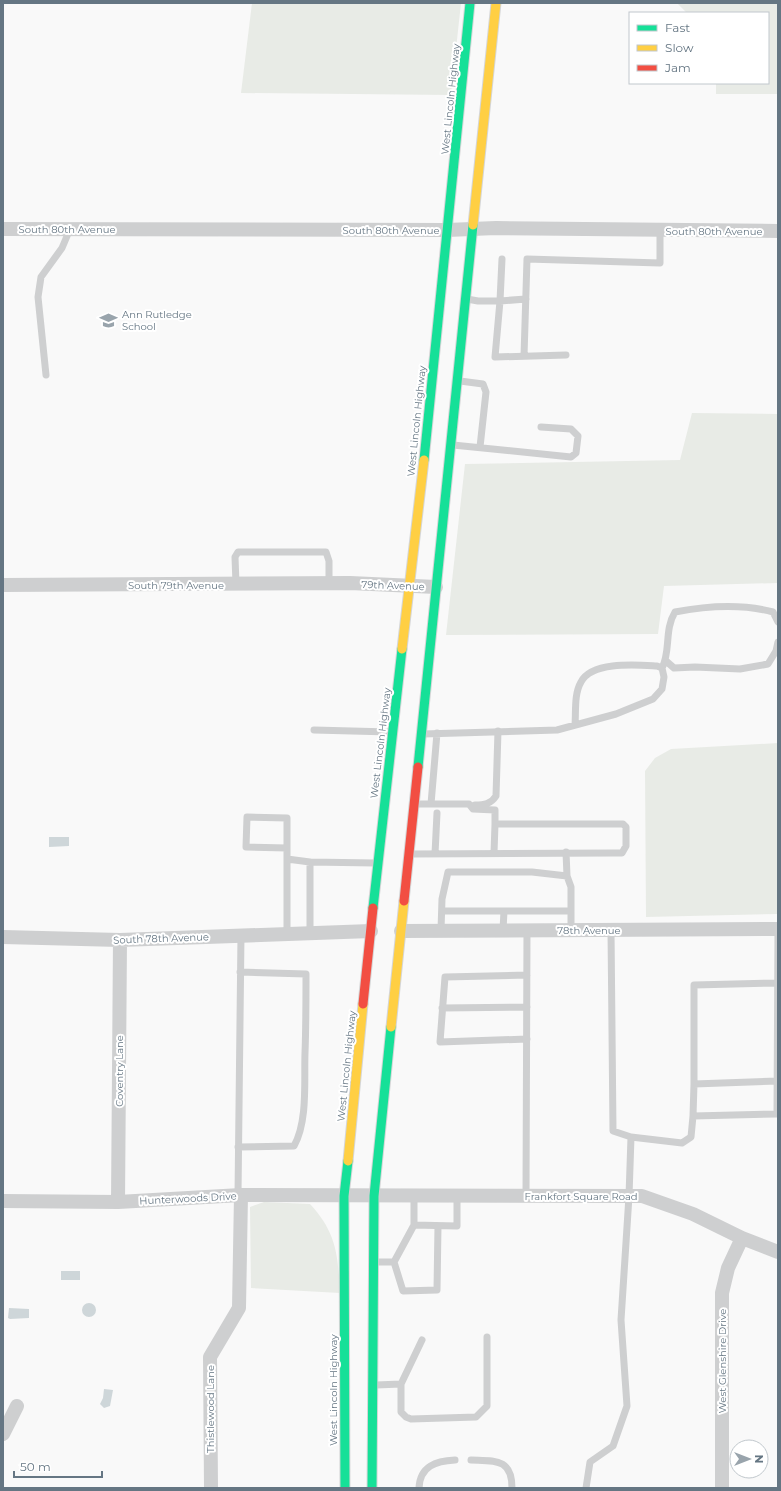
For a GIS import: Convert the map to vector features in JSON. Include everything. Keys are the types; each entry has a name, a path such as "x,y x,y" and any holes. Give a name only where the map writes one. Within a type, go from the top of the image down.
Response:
{"main road":[{"name":"West Lincoln Highway","path":"344,1488 344,1196 377,863 448,230 470,3"},
{"path":"372,1488 374,1196 395,928 408,854 496,3"},
{"path":"382,819 387,865"}],"street":[{"name":"South 80th Avenue","path":"3,229 472,230 496,228 660,231 778,231"},
{"name":"79th Avenue","path":"350,584 436,586"},
{"name":"South 79th Avenue","path":"3,586 350,584"},
{"name":"78th Avenue","path":"395,928 441,930 778,929"},
{"path":"315,933 371,932"},
{"name":"South 78th Avenue","path":"3,937 120,940 315,933"},
{"name":"Coventry Lane","path":"118,1202 120,940"},
{"name":"Hunterwoods Drive","path":"3,1201 118,1202 239,1195 374,1196"},
{"name":"Thistlewood Lane","path":"211,1488 210,1357 239,1308 239,1195"},
{"name":"Frankfort Square Road","path":"374,1196 642,1196 692,1214 742,1238 778,1252"},
{"name":"West Glenshire Drive","path":"722,1488 722,1293 728,1268 742,1238"},
{"path":"3,1434 17,1406"}],"lane":[{"path":"46,375 38,297 41,277 62,248 70,229"},
{"path":"524,356 527,260 660,263 660,231"},
{"path":"502,259 495,357 566,355"},
{"path":"465,298 478,301 526,299"},
{"path":"457,381 483,384 486,392 480,447"},
{"path":"451,444 571,457 576,454 578,436 572,429 541,427"},
{"path":"236,584 235,557 238,552 326,552 329,561 329,584"},
{"path":"420,734 557,730 616,714 653,699 662,689 664,677 662,668 666,661 668,631 670,620 675,612 693,608 760,609 773,612 778,622"},
{"path":"666,661 674,668 695,667 740,669 768,664 776,651 778,642"},
{"path":"575,725 577,694 581,681 588,674 607,666 657,666 662,668"},
{"path":"314,730 392,732"},
{"path":"413,804 488,804 494,801 496,796 498,731"},
{"path":"431,804 437,733"},
{"path":"468,804 473,809 495,810 494,853"},
{"path":"435,854 437,813"},
{"path":"287,848 246,847 247,817 288,818 288,934"},
{"path":"408,854 566,852 622,853 626,846 626,827 623,824 495,824"},
{"path":"566,852 567,876 571,887 571,930"},
{"path":"287,859 310,862 377,863"},
{"path":"310,862 315,933"},
{"path":"441,930 442,899 448,872 532,872 567,876"},
{"path":"442,911 571,911"},
{"path":"503,930 504,911"},
{"path":"693,1116 777,1114 778,929"},
{"path":"526,1196 527,930"},
{"path":"611,930 613,1131 630,1137 682,1143 691,1137 694,1084 694,985 777,983"},
{"path":"239,1195 238,1147 241,935"},
{"path":"238,1147 294,1146 300,1137 304,1098 306,1009 306,974 240,972"},
{"path":"527,975 445,977 440,1042 527,1039"},
{"path":"442,1008 527,1007"},
{"path":"694,1084 777,1081"},
{"path":"586,1488 590,1462 613,1446 627,1406 621,1320 629,1196 630,1137"},
{"path":"414,1196 414,1225 394,1262 403,1291 437,1290 438,1226"},
{"path":"414,1225 457,1226 457,1196"},
{"path":"373,1262 394,1262"},
{"path":"422,1340 401,1384 401,1412 406,1417 411,1418 476,1417 487,1406 487,1337"},
{"path":"372,1385 401,1384"},
{"path":"419,1488 424,1471 431,1464 454,1460"},
{"path":"472,1460 498,1461 508,1468 512,1477 512,1488"}],"shaded area":[{"path":"252,3 461,3 451,95 241,93"},
{"path":"677,3 778,3 778,94 716,94 716,84 769,84 769,12 686,12"},
{"path":"692,413 778,414 778,583 664,586 658,634 446,635 465,464 680,460"},
{"path":"778,743 778,914 646,917 645,771 655,758 671,749"},
{"path":"49,837 69,837 69,846 49,847"},
{"path":"264,1202 310,1204 326,1225 331,1235 337,1256 340,1293 251,1288 250,1207"},
{"path":"61,1271 80,1271 80,1280 61,1280"},
{"path":"86,1303 92,1303 96,1307 96,1313 92,1317 86,1317 82,1313 82,1307"},
{"path":"9,1308 29,1309 29,1318 8,1318"},
{"path":"104,1389 113,1390 110,1406 104,1408 100,1404 103,1398"}],"traffic: fast":[{"path":"424,460 470,3"},
{"path":"418,767 473,225"},
{"path":"373,908 402,649"},
{"path":"372,1488 374,1196 391,1027"},
{"path":"345,1488 344,1196 348,1161"}],"traffic: slow":[{"path":"473,225 496,3"},
{"path":"402,649 424,460"},
{"path":"391,1027 404,901"},
{"path":"348,1161 363,1004"}],"traffic: jam":[{"path":"404,901 418,767"},
{"path":"363,1004 373,908"}],"place":[{"name":"Ann Rutledge School","path":"109,320"}]}
